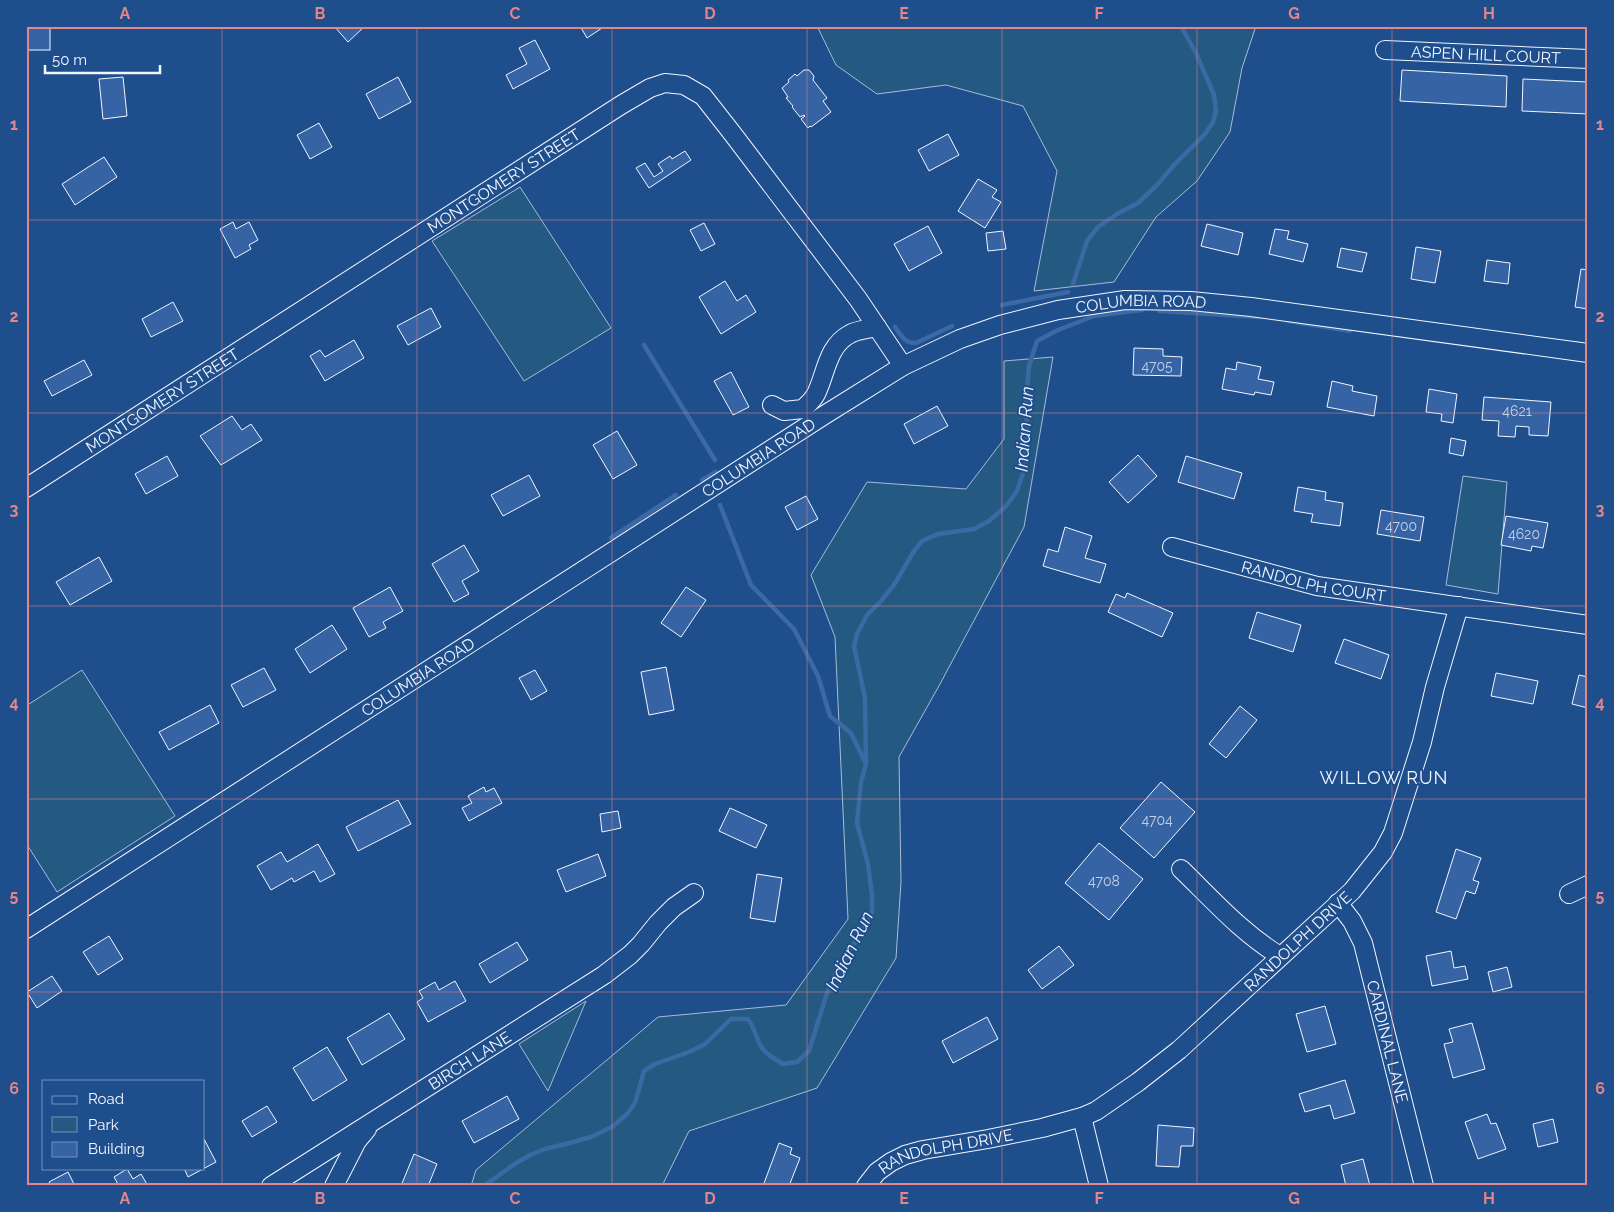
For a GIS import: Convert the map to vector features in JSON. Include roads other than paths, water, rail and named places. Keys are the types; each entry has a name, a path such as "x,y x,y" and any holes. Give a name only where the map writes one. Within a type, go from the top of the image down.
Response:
{"street":[{"name":"ASPEN HILL COURT","path":"1385,50 1588,60"},
{"name":"MONTGOMERY STREET","path":"26,488 621,105 650,88 665,83 684,85 703,96 828,260 903,366"},
{"name":"COLUMBIA ROAD","path":"26,929 808,416 903,366 960,339 1000,325 1058,310 1125,300 1191,301 1251,307 1588,353"},
{"path":"772,405 784,411 808,416 825,396 822,382 830,354 850,334 877,327"},
{"name":"RANDOLPH COURT","path":"1172,547 1317,586 1459,606"},
{"path":"1459,606 1588,625"},
{"name":"RANDOLPH DRIVE","path":"866,1186 877,1172 890,1162 905,1155 1042,1128 1096,1111 1130,1088 1179,1050 1352,891 1383,852 1393,833 1422,742 1435,687 1459,606"},
{"path":"1181,869 1260,944 1280,956"},
{"path":"1569,894 1588,885"},
{"name":"BIRCH LANE","path":"271,1186 604,975 636,950 674,907 694,894"},
{"name":"CARDINAL LANE","path":"1338,903 1352,921 1364,943 1424,1186"},
{"path":"1082,1116 1098,1186"},
{"path":"334,1186 357,1141 374,1120"}],"waterway":[{"name":"Indian Run","path":"1073,284 1087,241 1098,227 1138,203 1205,134 1213,122 1216,111 1214,95 1196,53 1181,26"},
{"path":"1002,305 1068,292"},
{"name":"Indian Run","path":"484,1186 530,1155 545,1149 591,1137 612,1127 627,1114 635,1103 644,1071 655,1064 705,1044 731,1019 748,1019 762,1048 770,1056 783,1064 797,1062 809,1051 827,993 837,970 872,912 868,864 857,823 861,782 866,764 865,698 854,646 857,634 867,615 894,585 922,541 938,534 974,529 989,521 1006,506 1017,491 1024,470 1027,439 1026,403 1029,366 1037,341 1058,330 1094,316 1142,310"},
{"path":"1159,311 1259,317"},
{"path":"1288,321 1350,331"},
{"path":"895,327 906,340 916,343 952,326"},
{"path":"644,345 715,460"},
{"path":"702,480 716,472"},
{"path":"611,538 676,495"},
{"path":"720,505 751,585 794,629 818,676 830,716 851,733 865,762"}],"district":[{"name":"WILLOW RUN","path":"1384,777"}]}
